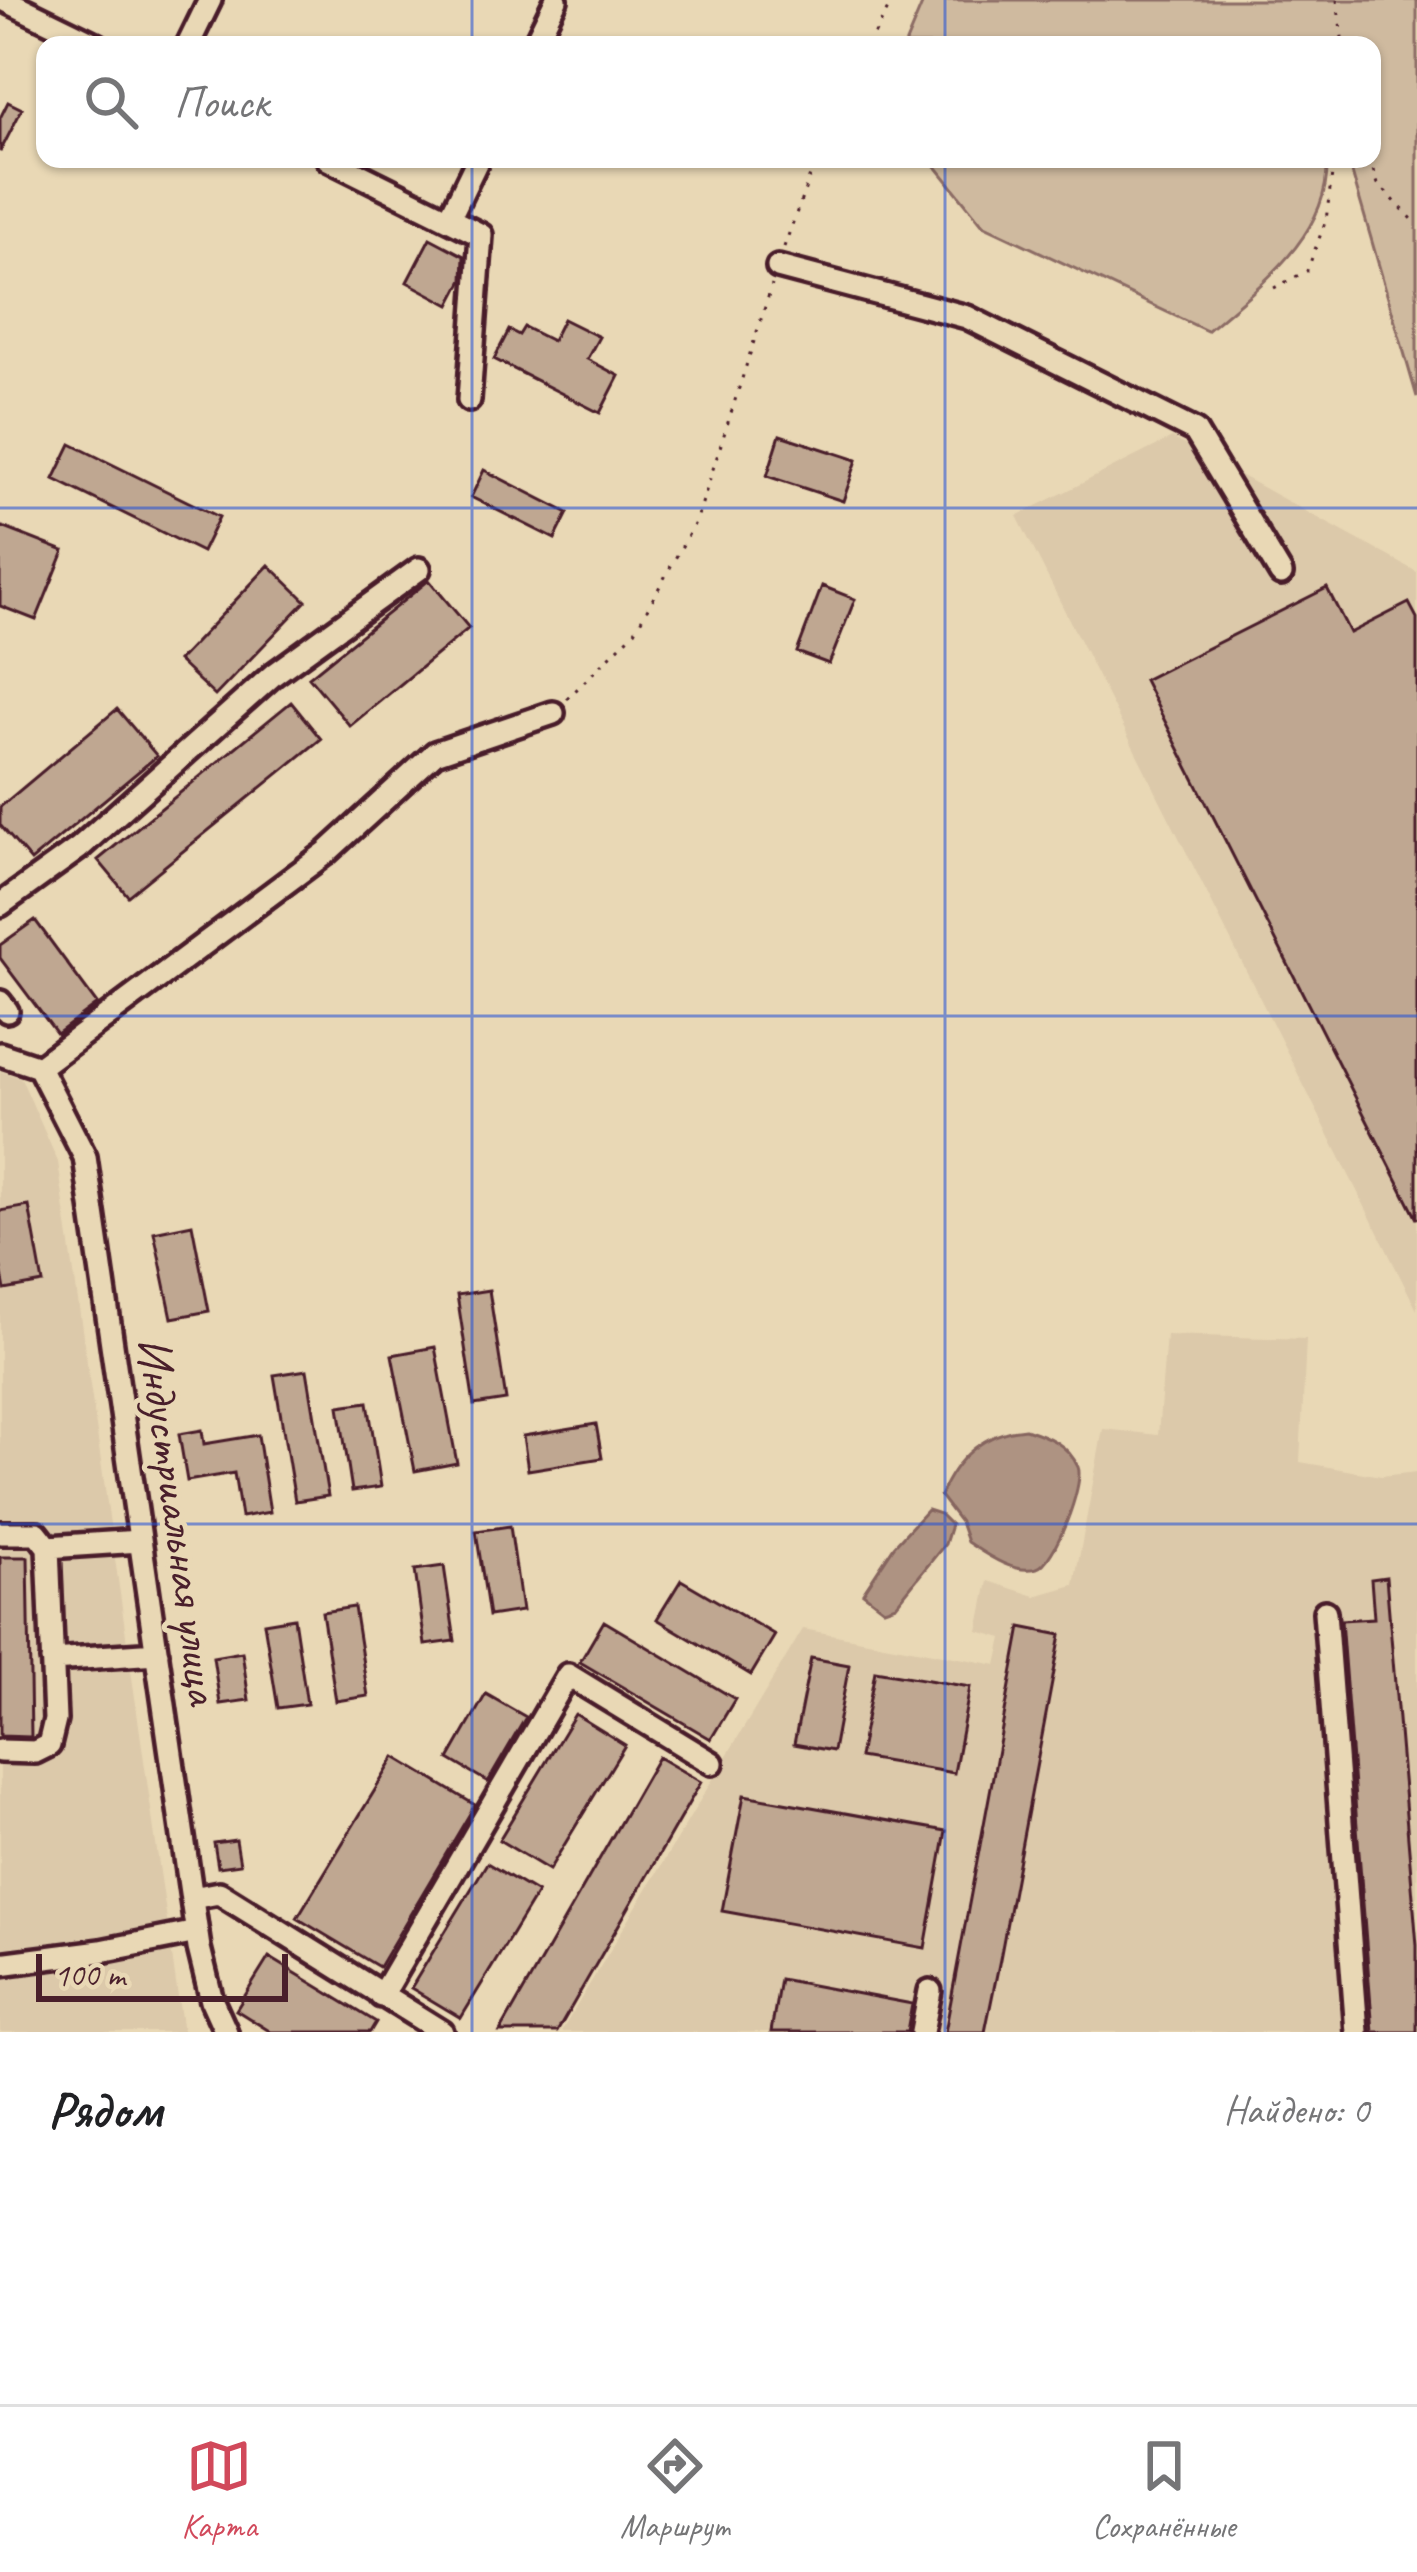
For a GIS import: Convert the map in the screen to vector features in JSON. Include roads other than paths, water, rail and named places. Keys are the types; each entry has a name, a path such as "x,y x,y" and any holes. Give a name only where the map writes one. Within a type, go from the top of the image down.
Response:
{"street":[{"path":"4,0 78,36"},
{"path":"192,36 210,0"},
{"path":"538,36 556,0"},
{"path":"346,168 481,235 469,400"},
{"path":"449,220 474,168"},
{"path":"778,267 967,316 1195,430 1280,574"},
{"path":"0,905 80,848 274,674 419,569"},
{"path":"0,1054 39,1066 327,852 435,753 553,713"},
{"name":"Индустриальная улица","path":"39,1066 85,1156 198,1940 212,2001 226,2032"},
{"path":"0,1533 37,1533 48,1547 55,1720 49,1744 35,1752 0,1750"},
{"path":"48,1547 140,1541"},
{"path":"1325,1612 1357,2032"},
{"path":"52,1660 157,1653"},
{"path":"381,1996 568,1675 712,1763"},
{"path":"192,1898 219,1893 442,2032"},
{"path":"0,1964 198,1940"},
{"path":"922,2032 930,1991"}]}
